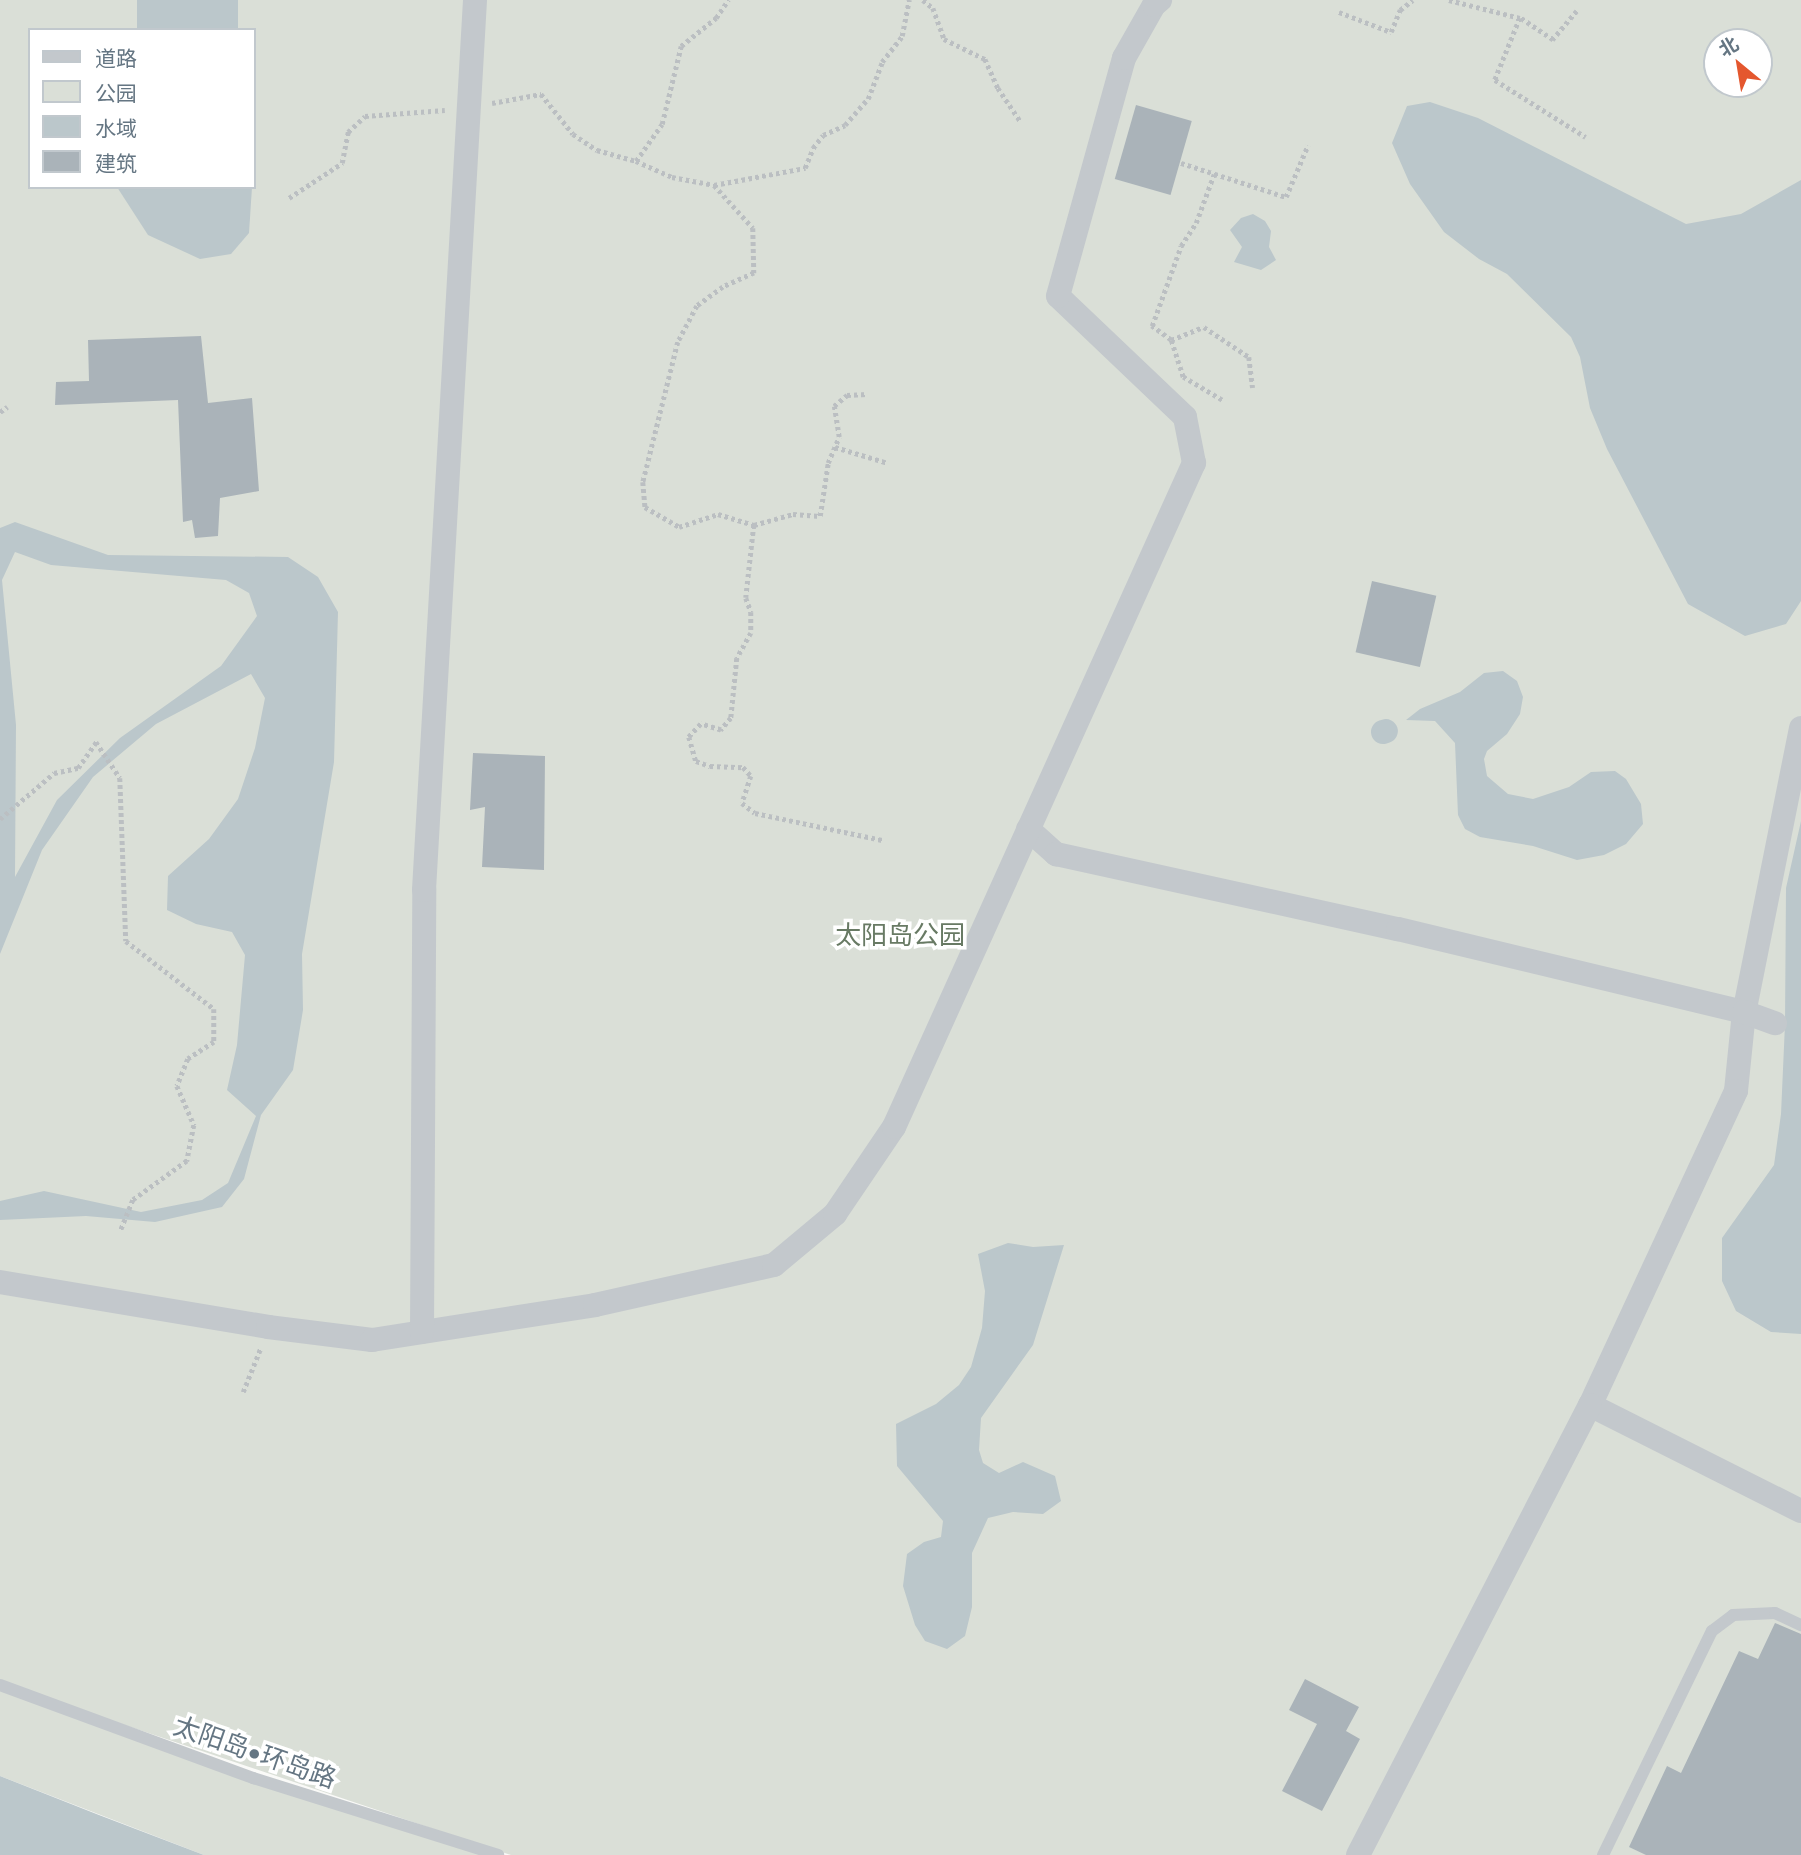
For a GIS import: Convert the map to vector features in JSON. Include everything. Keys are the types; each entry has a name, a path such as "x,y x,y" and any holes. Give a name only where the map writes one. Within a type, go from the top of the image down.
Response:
{"street":[{"path":"422,1332 424,890 475,0"},
{"path":"0,1282 268,1327 372,1340 595,1306 774,1265 835,1214 894,1127 1194,463 1185,417 1058,296 1124,58 1160,0"},
{"path":"1358,1855 1590,1405 1736,1091 1744,1012 1801,728"},
{"path":"1028,829 1056,854 1398,929 1744,1012 1775,1023"},
{"path":"1590,1405 1801,1510"}],"lane":[{"path":"1603,1855 1712,1631 1733,1615 1775,1613 1801,1625"},
{"name":"太阳岛•环岛路","path":"0,1685 253,1778 498,1855"}],"path":[{"path":"636,161 662,124 681,46 716,18 729,0"},
{"path":"289,198 342,163 348,132 365,116 469,107 541,94 573,134 597,150 636,161 672,177 714,185 806,168 813,148 823,135 845,125 868,99 882,62 902,36 909,0"},
{"path":"923,0 933,8 944,39 985,59 998,88 1020,121"},
{"path":"1339,12 1391,32 1400,10 1413,0"},
{"path":"1449,0 1520,18 1553,40 1577,11"},
{"path":"1520,18 1495,80 1586,136"},
{"path":"1181,163 1286,197 1308,145"},
{"path":"1214,174 1196,223 1181,246 1152,326 1171,340 1183,377 1222,400"},
{"path":"714,185 753,228 754,273 723,287 697,306 678,342 643,482 645,507 678,527 718,514 754,525 793,514 820,516 828,463 839,437 834,406 847,395 867,394"},
{"path":"1171,340 1203,327 1249,357 1253,388"},
{"path":"0,412 7,407"},
{"path":"835,447 888,463"},
{"path":"754,525 746,598 751,612 751,633 737,658 731,718 721,730 701,724 689,737 696,761 710,766 743,767 751,776 742,803 755,813 882,840"},
{"path":"0,820 54,773 78,768 96,743 120,778 126,941 214,1009 214,1042 188,1059 177,1086 194,1125 187,1161 133,1200 121,1230"},
{"path":"243,1392 268,1327"}],"green space":[{"name":"太阳岛公园","path":"0,0 1801,0 1801,1855 511,1855 0,1683"},
{"path":"0,1685 253,1778 498,1855 204,1855 0,1776"}],"water":[{"path":"137,0 238,0 238,28 137,28"},
{"path":"1430,102 1478,118 1686,224 1741,214 1801,180 1801,601 1786,624 1745,636 1688,604 1607,449 1590,408 1580,357 1571,337 1507,274 1479,259 1444,232 1410,184 1392,143 1407,106"},
{"path":"118,189 252,189 249,233 231,254 200,259 148,235"},
{"path":"1253,214 1265,221 1271,231 1269,247 1276,260 1261,270 1234,262 1242,247 1230,230 1241,218"},
{"path":"15,522 108,555 288,557 318,577 338,612 334,762 302,954 303,1010 293,1070 261,1115 244,1179 222,1207 155,1222 86,1216 0,1220 0,1201 44,1191 141,1212 202,1200 228,1183 256,1116 227,1090 237,1045 245,955 232,932 196,924 167,910 168,876 209,839 238,799 255,748 265,698 251,674 156,724 93,777 42,850 0,954 0,528","holes":["15,552 51,565 226,580 249,593 257,616 221,666 120,738 57,800 15,877 16,725 2,580"]},
{"path":"1503,671 1517,681 1523,697 1520,714 1507,734 1487,751 1484,759 1487,776 1508,794 1533,799 1569,787 1591,772 1615,771 1626,779 1641,804 1643,824 1626,844 1604,855 1577,860 1533,846 1480,837 1465,829 1458,815 1455,743 1435,721 1406,720 1420,709 1460,692 1484,673"},
{"path":"1801,821 1801,1334 1771,1332 1736,1311 1722,1281 1722,1238 1774,1165 1781,1114 1785,1024 1786,888"},
{"path":"1008,1243 1033,1247 1064,1245 1033,1345 981,1418 979,1450 983,1463 999,1473 1023,1462 1055,1476 1061,1501 1043,1514 1013,1512 988,1518 972,1553 972,1607 965,1636 947,1649 925,1641 915,1625 903,1586 907,1554 924,1542 941,1537 943,1521 897,1466 896,1424 936,1404 959,1385 971,1367 982,1328 985,1291 978,1254"},
{"path":"0,1776 99,1815 204,1855 0,1855"}],"building":[{"path":"1136,105 1192,121 1171,195 1115,179"},
{"path":"201,336 208,403 252,398 259,491 220,498 218,536 195,538 192,520 183,522 178,400 55,405 56,382 89,381 88,340"},
{"path":"1372,581 1436,596 1420,667 1356,652"},
{"path":"473,753 545,756 544,870 482,867 485,807 470,810"},
{"path":"1775,1623 1801,1634 1801,1855 1646,1855 1629,1847 1667,1766 1681,1773 1739,1651 1758,1659"},
{"path":"1305,1679 1359,1707 1346,1731 1360,1739 1322,1811 1282,1791 1317,1724 1289,1710"}]}
